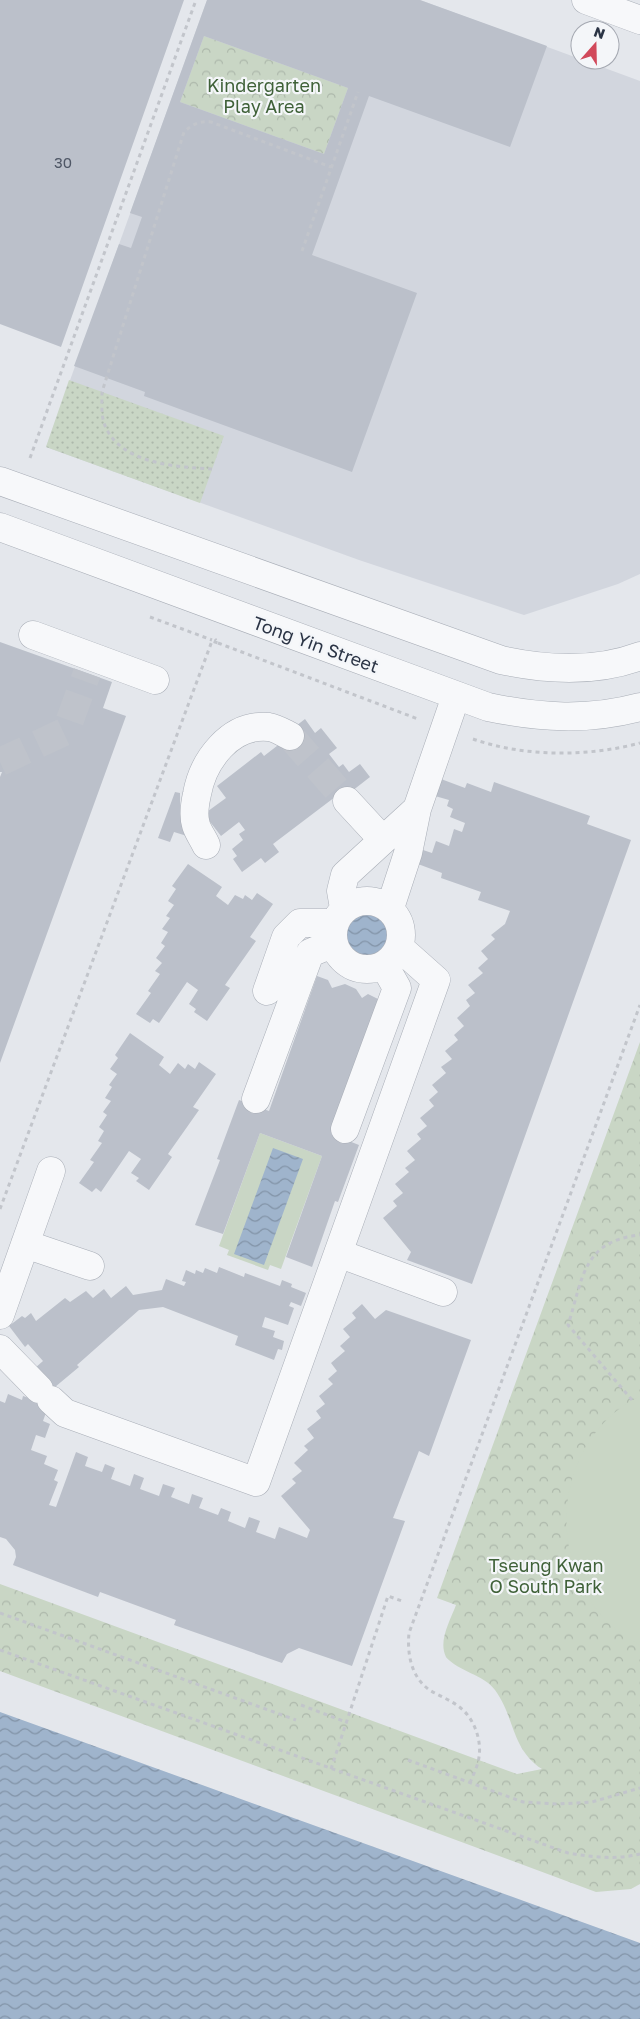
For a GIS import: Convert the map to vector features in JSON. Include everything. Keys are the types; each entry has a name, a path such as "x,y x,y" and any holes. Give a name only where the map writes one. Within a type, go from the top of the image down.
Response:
{"street":[{"path":"586,0 640,20"},
{"path":"0,481 501,660 528,666 583,668 640,656"},
{"name":"Tong Yin Street","path":"0,527 456,696 520,714 553,717 587,717 640,707"},
{"path":"33,636 90,665 155,680"},
{"path":"390,908 408,853 416,809 456,696"},
{"path":"206,845 195,823 195,801 200,780 208,760 225,742 245,730 269,727 290,736"},
{"path":"347,801 383,840"},
{"path":"392,957 364,969 354,966 341,957 338,925 341,890 345,875 416,809"},
{"path":"256,1099 310,953 362,900 382,903 390,908 401,926 392,957 397,988 345,1130"},
{"path":"267,991 286,937 300,923 338,925"},
{"path":"0,1349 65,1413 256,1482 436,980 392,957"},
{"path":"0,1315 51,1171"},
{"path":"25,1244 90,1266"},
{"path":"338,1254 443,1292"}],"path":[{"path":"30,458 196,0"},
{"path":"302,251 358,92"},
{"path":"212,469 153,461 122,446 109,433 103,421 102,392 184,132 191,125 201,121 211,122 331,167"},
{"path":"0,1209 212,641"},
{"path":"470,1783 479,1757 479,1738 472,1721 460,1707 429,1690 418,1678 411,1664 408,1648 409,1633 640,1006"},
{"path":"632,1400 568,1325 588,1263 596,1252 608,1243 620,1238 640,1235"},
{"path":"330,1769 388,1596 402,1601"},
{"path":"0,1613 296,1720"},
{"path":"0,1650 568,1853 597,1857 628,1858 640,1854"},
{"path":"301,1705 346,1722"},
{"path":"408,1760 523,1802 558,1804 592,1802 640,1788"}],"shaded area":[{"path":"207,0 420,0 570,55 570,70 610,70 640,81 640,574 618,584 524,615 359,560 46,447"}],"green space":[{"name":"Kindergarten Play Area","path":"204,36 348,88 324,154 180,102"},
{"path":"69,380 224,436 200,503 46,447"},
{"name":"Tseung Kwan O South Park","path":"640,1042 640,1884 631,1889 596,1892 0,1671 0,1584 517,1774 542,1769 524,1752 495,1690 484,1680 457,1666 446,1657 443,1644 444,1638 456,1605 437,1598"},
{"path":"260,1133 322,1156 281,1269 270,1265 268,1270 227,1255 229,1250 219,1246"},
{"path":"640,1396 640,1645 608,1622 585,1592 571,1557 566,1520 571,1483 585,1449 608,1419"}],"water":[{"path":"362,913 370,913 382,919 388,935 382,951 370,957 362,957 350,951 344,939 344,931 350,919"},
{"path":"273,1148 303,1159 264,1265 234,1254"},
{"path":"0,1712 640,1943 640,2019 0,2019"}],"building":[{"path":"0,0 184,0 61,347 0,324"},
{"path":"207,0 420,0 547,46 510,147 369,96 312,255 417,293 352,472 144,396 145,392 74,366 119,244 131,248 142,217 130,213","holes":["204,36 348,88 324,154 180,102"]},
{"path":"0,642 112,682 103,708 126,716 0,1063 0,777 2,772 0,772"},
{"path":"305,719 315,733 321,728 337,748 329,754 339,767 343,764 349,772 360,764 370,777 352,791 335,797 273,844 279,852 265,863 261,858 242,872 233,859 237,856 232,849 243,840 239,834 245,830 239,822 221,836 204,814 226,798 217,786 261,752 264,756 295,732 292,729"},
{"path":"441,779 465,788 467,783 491,792 494,782 590,816 587,824 631,840 472,1284 407,1260 411,1252 383,1218 397,1206 393,1201 403,1193 395,1184 409,1172 405,1168 415,1160 407,1151 421,1139 417,1134 427,1126 420,1118 434,1106 429,1100 438,1092 432,1085 446,1073 441,1067 452,1059 445,1051 458,1040 454,1035 464,1026 457,1018 470,1006 466,1000 475,993 468,985 483,973 478,968 488,959 481,951 495,939 491,935 505,924 510,911 478,900 481,892 441,878 442,873 418,864 423,850 432,853 436,841 449,846 454,829 462,832 465,823 450,817 453,809 447,806 449,800 435,796"},
{"path":"175,792 180,793 180,813 187,836 174,832 170,842 158,838"},
{"path":"188,864 222,887 216,896 228,905 235,895 243,899 245,895 252,900 257,893 273,904 250,937 256,941 225,985 230,988 207,1021 194,1012 196,1009 189,1004 198,990 187,982 159,1023 153,1019 150,1023 136,1014 151,993 148,991 160,974 155,971 162,963 156,958 165,946 161,943 168,932 162,929 170,918 166,916 174,905 168,901 176,889 172,886"},
{"path":"317,976 328,980 332,988 345,984 356,989 362,998 368,994 378,999 331,1134 359,1145 338,1202 335,1201 312,1267 286,1257 322,1156 260,1133 223,1234 195,1225 220,1160 217,1159 239,1100 269,1111"},
{"path":"130,1033 164,1057 159,1065 170,1074 178,1063 185,1069 188,1064 195,1069 199,1062 216,1074 193,1107 199,1110 168,1154 172,1157 149,1190 136,1181 139,1178 131,1173 141,1159 129,1151 101,1192 96,1188 92,1192 79,1183 94,1162 90,1160 102,1143 98,1141 104,1131 99,1127 107,1115 103,1112 111,1101 105,1098 112,1087 109,1085 117,1074 110,1069 118,1058 115,1055"},
{"path":"219,1267 244,1277 245,1273 280,1286 282,1280 292,1284 291,1287 306,1293 301,1306 291,1302 289,1306 294,1308 288,1325 265,1317 262,1327 275,1331 273,1337 284,1341 282,1350 278,1349 274,1360 235,1345 238,1336 163,1307 139,1310 55,1387 43,1421 50,1424 45,1438 36,1435 31,1450 47,1456 44,1464 58,1470 54,1480 58,1482 49,1505 56,1507 76,1452 88,1457 85,1466 102,1472 105,1464 115,1468 111,1479 130,1486 134,1474 144,1478 140,1489 159,1496 163,1484 175,1488 171,1497 189,1504 192,1494 203,1498 199,1508 218,1515 221,1508 231,1512 228,1521 245,1528 249,1517 260,1521 256,1532 275,1539 279,1527 307,1538 310,1530 281,1496 296,1483 292,1479 302,1471 294,1463 308,1450 304,1446 314,1438 307,1429 321,1418 316,1411 325,1404 319,1396 333,1384 328,1379 337,1371 331,1363 345,1351 340,1346 350,1337 343,1329 356,1318 352,1313 362,1304 375,1319 386,1310 471,1340 429,1456 419,1451 393,1518 405,1521 352,1666 299,1648 287,1654 282,1663 174,1625 176,1620 100,1592 98,1597 13,1565 16,1557 15,1550 6,1539 0,1537 0,1401 5,1403 8,1394 22,1400 23,1396 35,1400 35,1368 43,1361 28,1344 25,1347 9,1326 22,1316 25,1318 31,1313 36,1321 65,1298 70,1302 86,1291 93,1298 104,1289 111,1298 126,1286 133,1295 162,1290 166,1279 184,1286 186,1282 182,1281 186,1270 195,1274 196,1270 203,1273 205,1268 217,1273"}],"tunnel":[{"path":"0,762 66,731 87,673"},
{"path":"290,736 347,801"}]}
